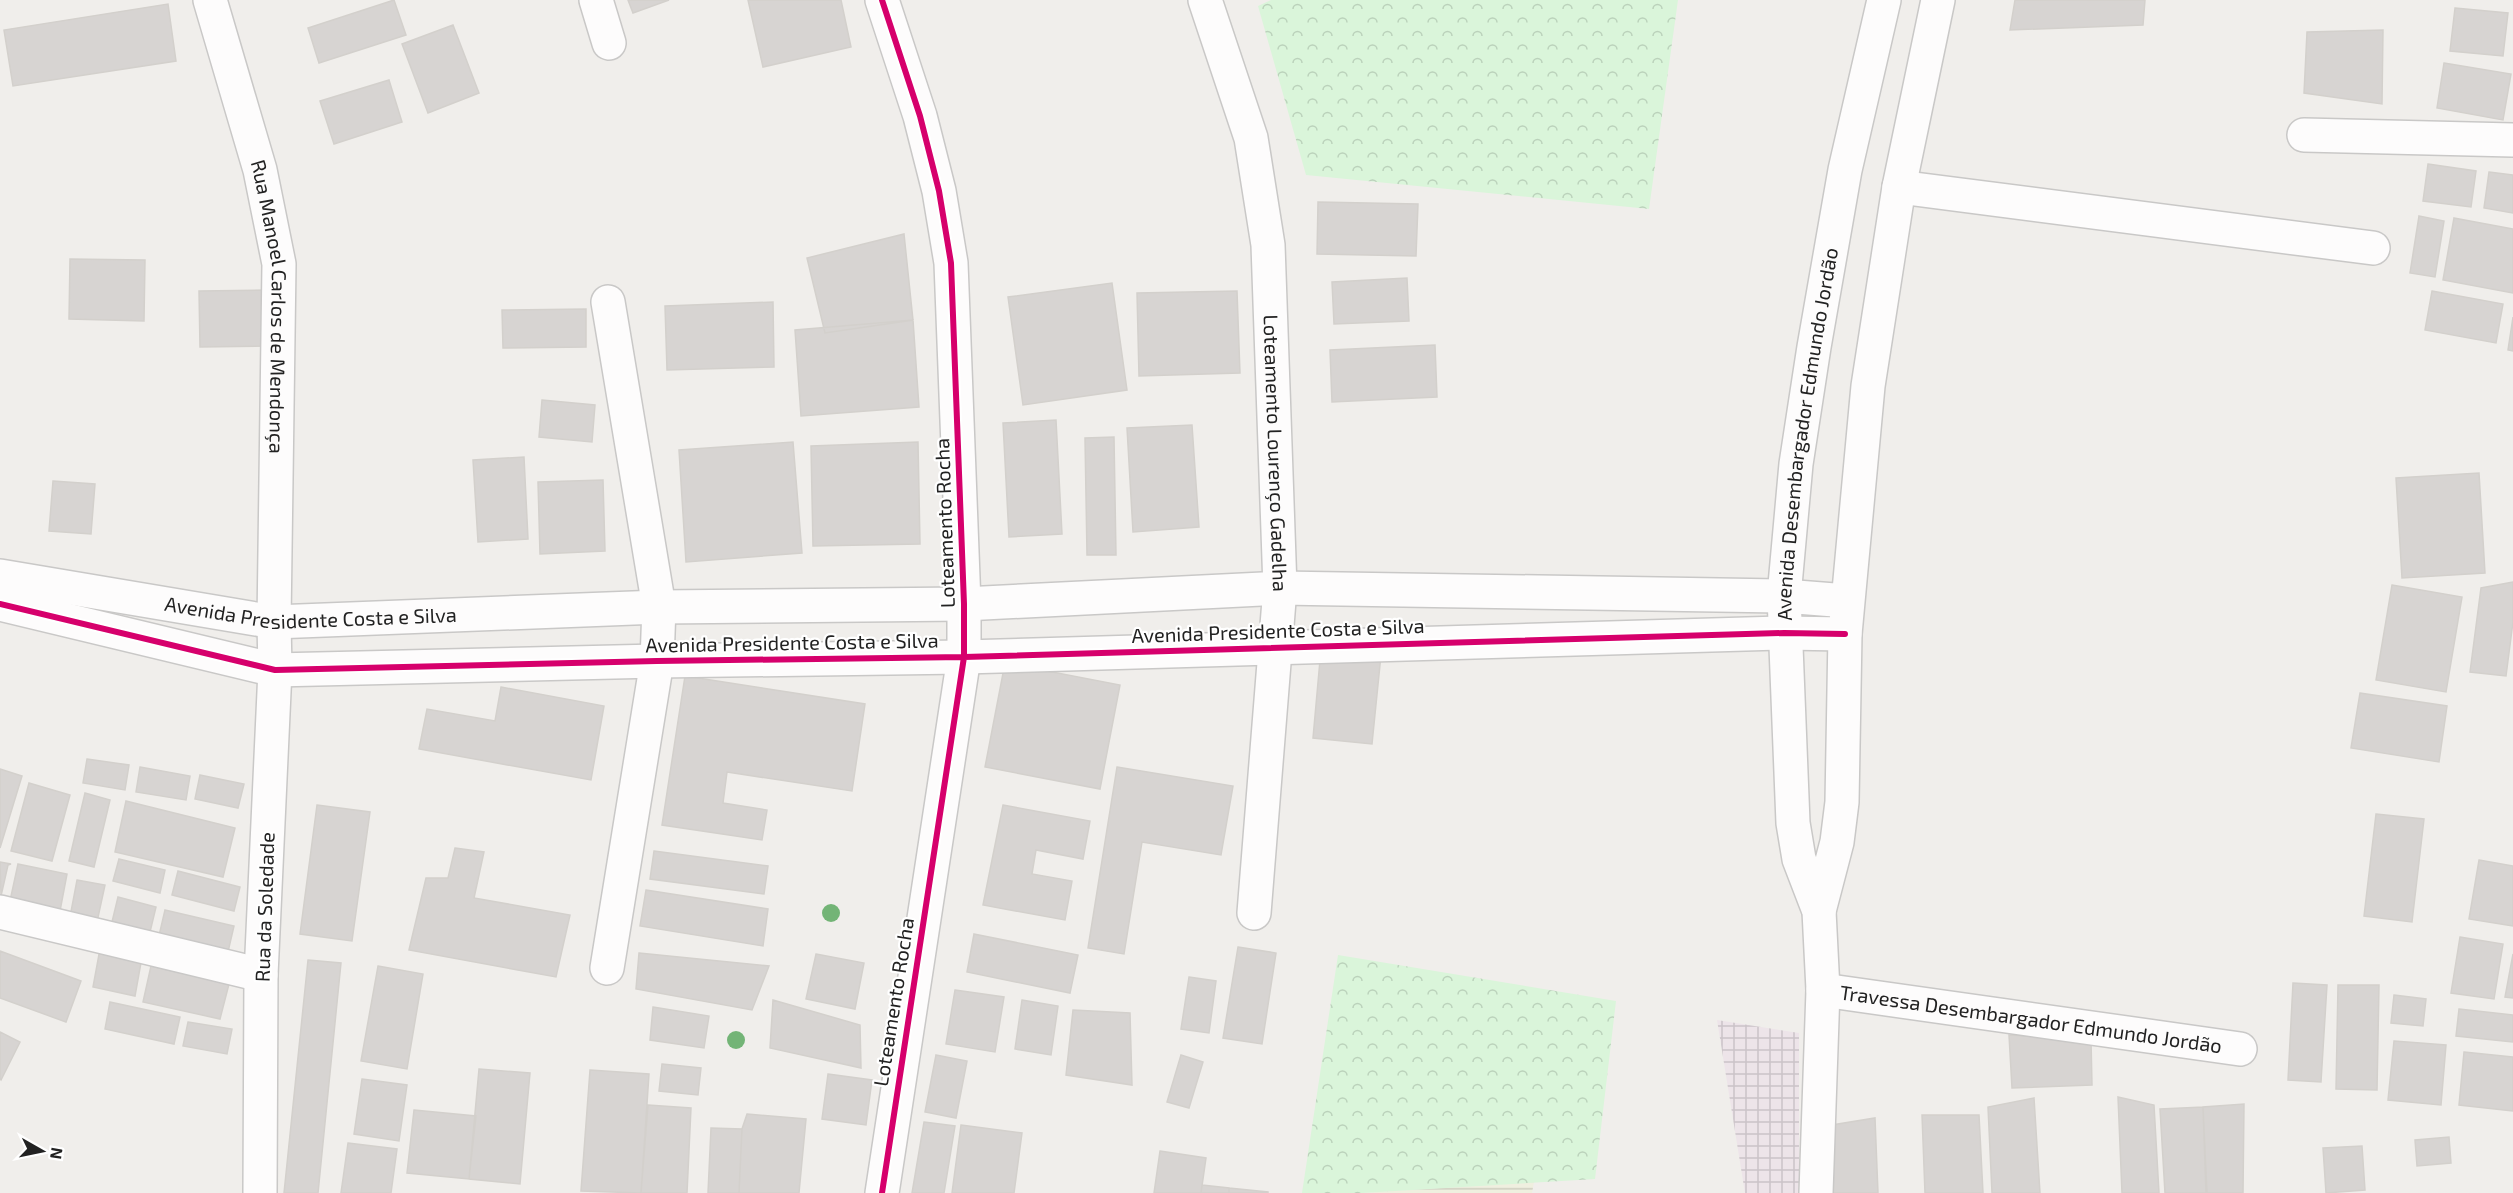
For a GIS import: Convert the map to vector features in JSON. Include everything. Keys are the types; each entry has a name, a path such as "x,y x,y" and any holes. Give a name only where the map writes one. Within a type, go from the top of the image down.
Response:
{"street":[{"name":"Rua Manoel Carlos de Mendonça","path":"210,0 260,170 279,264 274,622"},
{"path":"596,0 609,43"},
{"name":"Loteamento Rocha","path":"882,0 920,116 939,191 951,263 964,604 964,657 882,1193"},
{"name":"Loteamento Lourenço Gadelha","path":"1205,0 1251,138 1268,245 1280,588 1254,913"},
{"name":"Avenida Desembargador Edmundo Jordão","path":"1816,1193 1823,990 1819,911 1798,859 1793,823 1784,596 1796,465 1814,347 1845,170 1884,0"},
{"path":"1819,911 1837,843 1842,802 1847,601 1868,386 1899,187 1938,0"},
{"path":"2304,135 2513,140"},
{"path":"1899,187 2373,248"},
{"path":"607,968 657,661 659,607 608,302"},
{"name":"Avenida Presidente Costa e Silva","path":"0,576 274,622 659,607 964,604 1280,588 1784,596 1847,601"},
{"name":"Avenida Presidente Costa e Silva","path":"0,604 275,670 964,657 1276,646 1784,633 1845,634"},
{"name":"Rua da Soledade","path":"260,1193 261,975 275,670 274,622"},
{"path":"0,912 261,975"},
{"name":"Travessa Desembargador Edmundo Jordão","path":"1823,990 2240,1049"}],"shaded area":[{"path":"1717,1020 1799,1033 1799,1193 1745,1193"}],"green space":[{"path":"1271,0 1678,0 1649,209 1306,175 1258,6"},
{"path":"1338,955 1616,1001 1595,1179 1362,1193 1302,1193"},
{"path":"1534,1182 1532,1193 1362,1193"}],"building":[{"path":"394,0 406,35 319,63 308,28"},
{"path":"628,0 669,0 633,13"},
{"path":"748,0 841,0 851,47 763,67"},
{"path":"2015,0 2145,0 2143,25 2010,30"},
{"path":"168,4 176,61 13,86 4,30"},
{"path":"2455,8 2508,13 2503,56 2450,51"},
{"path":"453,25 479,93 428,113 402,44"},
{"path":"2383,30 2382,104 2304,93 2307,32"},
{"path":"2444,63 2511,74 2503,120 2437,108"},
{"path":"389,80 402,122 334,144 320,101"},
{"path":"2428,164 2476,171 2471,207 2423,201"},
{"path":"2489,172 2513,175 2513,213 2484,208"},
{"path":"1318,202 1418,204 1416,256 1317,254"},
{"path":"2419,216 2444,221 2435,277 2410,273"},
{"path":"2454,218 2513,229 2513,293 2443,280"},
{"path":"904,234 913,320 825,333 807,258"},
{"path":"70,259 145,260 144,321 69,319"},
{"path":"1407,278 1409,321 1334,324 1332,282"},
{"path":"1112,283 1127,390 1023,405 1008,297"},
{"path":"265,290 265,346 200,347 199,291"},
{"path":"1237,291 1240,373 1139,376 1137,293"},
{"path":"2432,291 2503,304 2496,343 2425,330"},
{"path":"773,302 774,367 667,370 665,306"},
{"path":"586,309 586,347 503,348 502,310"},
{"path":"2513,317 2513,351 2508,350"},
{"path":"913,320 919,407 801,416 795,330"},
{"path":"1435,345 1437,397 1332,402 1330,350"},
{"path":"542,400 595,405 592,442 539,437"},
{"path":"1056,420 1062,534 1009,537 1003,423"},
{"path":"1192,425 1199,527 1133,532 1127,428"},
{"path":"1114,437 1116,555 1087,555 1085,438"},
{"path":"793,442 802,553 686,562 679,450"},
{"path":"918,442 920,544 813,546 811,446"},
{"path":"524,457 528,539 478,542 473,460"},
{"path":"2479,473 2485,573 2402,578 2396,478"},
{"path":"603,480 605,551 540,554 538,482"},
{"path":"53,481 95,484 91,534 49,531"},
{"path":"2513,582 2513,622 2506,676 2470,672 2481,588"},
{"path":"2392,585 2462,597 2446,692 2376,680"},
{"path":"1321,649 1381,655 1372,744 1313,738"},
{"path":"1005,663 1120,685 1100,789 985,767"},
{"path":"685,676 865,704 852,791 727,772 723,803 767,810 762,840 662,825"},
{"path":"501,687 604,706 591,780 419,749 427,709 495,721"},
{"path":"2360,693 2447,706 2439,762 2351,748"},
{"path":"87,759 129,765 125,790 83,783"},
{"path":"140,767 190,776 186,800 136,792"},
{"path":"1117,767 1233,786 1221,855 1142,842 1124,954 1088,948"},
{"path":"0,769 22,776 0,848"},
{"path":"200,775 244,784 238,808 195,799"},
{"path":"29,783 70,795 52,861 11,851"},
{"path":"85,793 110,800 94,867 69,861"},
{"path":"126,801 235,828 223,877 115,852"},
{"path":"317,805 370,812 352,941 300,934"},
{"path":"1003,805 1090,821 1083,859 1036,850 1032,874 1072,881 1065,920 983,905"},
{"path":"2376,814 2424,819 2412,922 2364,916"},
{"path":"455,848 484,852 474,898 570,915 556,977 409,950 426,878 448,878"},
{"path":"654,851 768,866 764,894 650,879"},
{"path":"119,859 165,870 160,893 113,881"},
{"path":"2479,860 2513,866 2513,926 2469,919"},
{"path":"0,862 11,864 8,865 1,896"},
{"path":"18,864 67,874 60,911 10,901"},
{"path":"178,871 240,887 234,911 172,895"},
{"path":"77,880 105,885 97,922 70,917"},
{"path":"646,890 768,909 763,946 640,926"},
{"path":"118,897 156,907 150,932 112,922"},
{"path":"165,910 234,926 227,956 158,940"},
{"path":"974,934 1078,955 1070,993 967,972"},
{"path":"2460,937 2503,944 2494,999 2451,993"},
{"path":"1238,947 1276,953 1262,1044 1223,1038"},
{"path":"100,949 142,957 135,996 93,987"},
{"path":"0,951 81,981 66,1022 0,998"},
{"path":"639,953 769,966 752,1010 636,989"},
{"path":"816,954 864,963 855,1009 806,999"},
{"path":"2513,954 2513,998 2505,997"},
{"path":"308,960 341,963 318,1193 284,1193"},
{"path":"151,966 229,984 220,1019 143,1002"},
{"path":"378,966 423,974 407,1069 361,1061"},
{"path":"1189,977 1216,981 1209,1033 1181,1029"},
{"path":"2293,983 2327,985 2321,1082 2288,1080"},
{"path":"2338,985 2379,985 2377,1090 2336,1089"},
{"path":"955,990 1004,997 995,1052 946,1044"},
{"path":"2394,995 2426,999 2423,1026 2391,1023"},
{"path":"773,1000 860,1025 861,1068 770,1048"},
{"path":"1022,1000 1058,1006 1051,1055 1015,1049"},
{"path":"110,1002 180,1017 174,1044 105,1029"},
{"path":"653,1007 709,1016 704,1048 650,1040"},
{"path":"2459,1009 2513,1015 2513,1042 2456,1036"},
{"path":"1073,1010 1130,1013 1132,1085 1066,1075"},
{"path":"188,1022 232,1029 227,1054 183,1046"},
{"path":"0,1032 20,1042 1,1080 0,1079"},
{"path":"2009,1035 2091,1040 2092,1085 2012,1088"},
{"path":"2394,1041 2446,1045 2441,1105 2388,1100"},
{"path":"2464,1052 2513,1057 2513,1111 2459,1105"},
{"path":"936,1055 967,1061 956,1118 925,1112"},
{"path":"1181,1055 1203,1062 1189,1108 1167,1102"},
{"path":"662,1064 701,1068 698,1095 659,1091"},
{"path":"479,1069 530,1073 520,1184 469,1179"},
{"path":"590,1070 649,1074 641,1193 581,1191"},
{"path":"828,1074 872,1080 866,1125 822,1119"},
{"path":"362,1079 407,1085 399,1141 354,1134"},
{"path":"2118,1097 2154,1105 2159,1193 2122,1193"},
{"path":"2034,1098 2040,1193 1992,1193 1988,1107"},
{"path":"2244,1104 2243,1193 2207,1193 2203,1107"},
{"path":"648,1105 691,1108 687,1193 641,1193"},
{"path":"2203,1107 2206,1193 2165,1193 2160,1109"},
{"path":"414,1110 476,1116 469,1179 407,1173"},
{"path":"747,1114 806,1119 799,1193 739,1193 742,1129"},
{"path":"1922,1115 1979,1115 1983,1193 1925,1193"},
{"path":"1875,1118 1878,1193 1826,1193 1826,1126"},
{"path":"924,1122 955,1126 944,1193 912,1193"},
{"path":"961,1125 1022,1133 1014,1193 952,1193"},
{"path":"711,1128 742,1129 739,1193 708,1193"},
{"path":"2449,1137 2451,1163 2417,1166 2415,1140"},
{"path":"348,1143 397,1149 391,1193 341,1193"},
{"path":"2362,1146 2365,1190 2326,1193 2323,1148"},
{"path":"1160,1151 1206,1158 1201,1193 1154,1193"},
{"path":"1202,1185 1229,1188 1229,1193 1201,1193"},
{"path":"1229,1188 1268,1192 1268,1193 1229,1193"}],"cycle path":[{"path":"882,0 920,116 939,191 951,263 964,657 882,1193"},
{"path":"0,604 275,670 964,657 1784,633 1845,634"}]}
